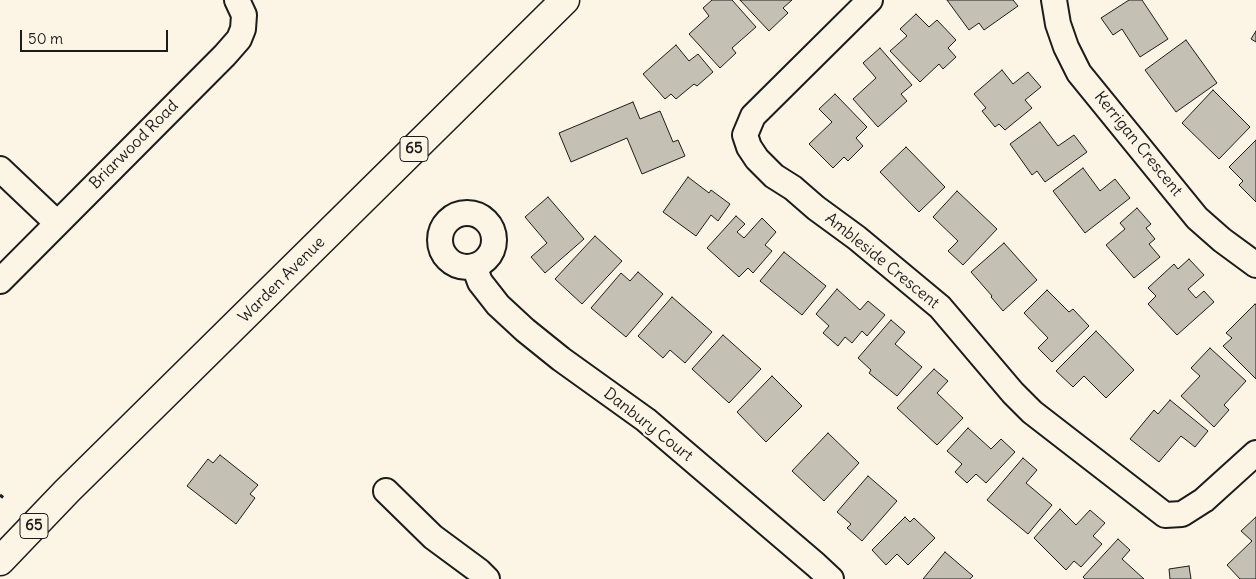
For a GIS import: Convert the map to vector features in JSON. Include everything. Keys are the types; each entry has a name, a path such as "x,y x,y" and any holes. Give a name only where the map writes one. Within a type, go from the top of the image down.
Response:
{"main road":[{"name":"Warden Avenue","path":"0,561 67,491 565,0"}],"street":[{"name":"Briarwood Road","path":"0,280 239,39 243,29 244,15 237,0"},
{"name":"Ambleside Crescent","path":"870,0 753,116 745,135 749,147 757,159 774,176 793,188 816,208 857,238 940,307 1003,382 1032,412 1165,515 1182,514 1204,500 1256,453"},
{"name":"Kerrigan Crescent","path":"1054,0 1058,24 1066,47 1079,73 1197,218 1222,240 1256,265"},
{"path":"0,169 57,223"},
{"name":"Danbury Court","path":"474,266 480,282 498,305 525,330 561,359 646,420 830,579"},
{"path":"386,491 433,537 479,570 487,579"}],"path":[{"path":"0,495 5,499"}],"building":[{"path":"712,0 732,0 756,27 732,48 736,53 720,68 689,34 709,16 703,8"},
{"path":"740,0 792,0 783,8 788,13 769,31"},
{"path":"947,0 1013,0 1018,6 984,30 979,23 969,30"},
{"path":"1129,0 1142,0 1168,39 1140,57 1122,29 1113,35 1101,18"},
{"path":"916,14 929,27 937,20 956,40 948,48 956,57 943,69 939,64 920,82 890,51 907,36 900,29"},
{"path":"1256,31 1256,42 1251,39"},
{"path":"1186,40 1217,83 1176,112 1145,70"},
{"path":"676,45 689,61 698,54 713,72 697,86 694,84 676,99 671,94 665,99 643,74"},
{"path":"880,48 912,85 901,94 907,101 878,127 853,99 876,78 863,63"},
{"path":"1002,70 1013,84 1028,72 1041,87 1025,100 1032,108 1005,130 999,124 995,127 982,111 986,108 974,94"},
{"path":"1213,90 1250,127 1219,159 1182,123"},
{"path":"835,94 867,127 856,138 863,146 848,161 844,157 833,168 809,144 832,122 819,109"},
{"path":"633,102 640,119 660,111 673,142 678,140 685,156 642,174 627,138 571,162 559,133"},
{"path":"1040,122 1058,146 1074,135 1087,152 1045,182 1037,171 1032,175 1010,144"},
{"path":"1256,140 1256,202 1239,185 1243,181 1229,167"},
{"path":"906,147 945,187 919,212 880,172"},
{"path":"1083,168 1100,191 1115,179 1130,198 1085,233 1053,191"},
{"path":"688,177 709,193 711,190 730,204 718,221 711,215 696,236 663,212"},
{"path":"957,191 997,229 963,265 948,251 958,241 933,217"},
{"path":"548,197 584,239 545,273 531,257 547,243 525,217"},
{"path":"1137,208 1151,224 1146,228 1155,239 1149,244 1160,257 1134,278 1106,245 1125,229 1120,223"},
{"path":"736,216 745,224 737,232 744,238 762,218 776,232 765,245 772,251 753,273 748,268 739,277 707,248"},
{"path":"595,236 622,261 582,304 555,279"},
{"path":"1004,243 1037,280 1003,311 971,272"},
{"path":"784,252 826,286 802,315 760,281"},
{"path":"1189,259 1204,275 1188,289 1196,298 1204,291 1214,302 1177,335 1148,304 1156,296 1148,288 1174,264 1178,269"},
{"path":"638,272 663,294 626,337 591,308 621,273 630,281"},
{"path":"837,289 860,310 868,301 885,315 867,336 862,331 852,343 845,337 838,346 823,333 829,326 816,314"},
{"path":"1047,290 1069,312 1073,309 1089,326 1052,362 1038,348 1048,338 1024,313"},
{"path":"672,297 712,332 685,363 670,350 663,358 638,336"},
{"path":"1255,304 1256,379 1223,346 1232,338 1226,333"},
{"path":"891,320 905,332 895,344 922,367 897,396 869,373 871,370 858,358"},
{"path":"1096,331 1134,370 1106,398 1084,376 1073,387 1056,371"},
{"path":"723,335 761,369 729,403 692,369"},
{"path":"1210,348 1246,381 1224,405 1229,410 1214,427 1181,396 1200,376 1191,368"},
{"path":"934,369 948,381 937,393 963,418 937,445 897,408"},
{"path":"772,376 802,406 766,442 737,412"},
{"path":"1170,400 1208,431 1195,447 1181,436 1159,462 1130,439 1154,410 1158,414"},
{"path":"968,428 991,449 1001,439 1015,452 986,483 976,474 967,483 955,472 962,464 947,451"},
{"path":"828,433 859,463 824,501 792,471"},
{"path":"220,455 258,485 250,494 255,498 236,524 187,486 208,459 213,463"},
{"path":"1023,458 1037,470 1026,483 1052,505 1028,534 987,500"},
{"path":"868,476 897,501 862,541 847,528 851,524 837,512"},
{"path":"1060,509 1076,525 1090,510 1105,523 1093,536 1102,544 1081,567 1074,561 1066,570 1034,538"},
{"path":"905,517 910,522 914,518 935,538 908,565 897,554 886,565 872,550"},
{"path":"1256,517 1256,579 1240,579 1227,565 1252,541 1241,531"},
{"path":"1118,539 1130,550 1122,559 1144,579 1085,579 1083,577"},
{"path":"945,552 973,576 970,579 923,579"},
{"path":"1189,566 1191,579 1170,579 1169,569"}]}
